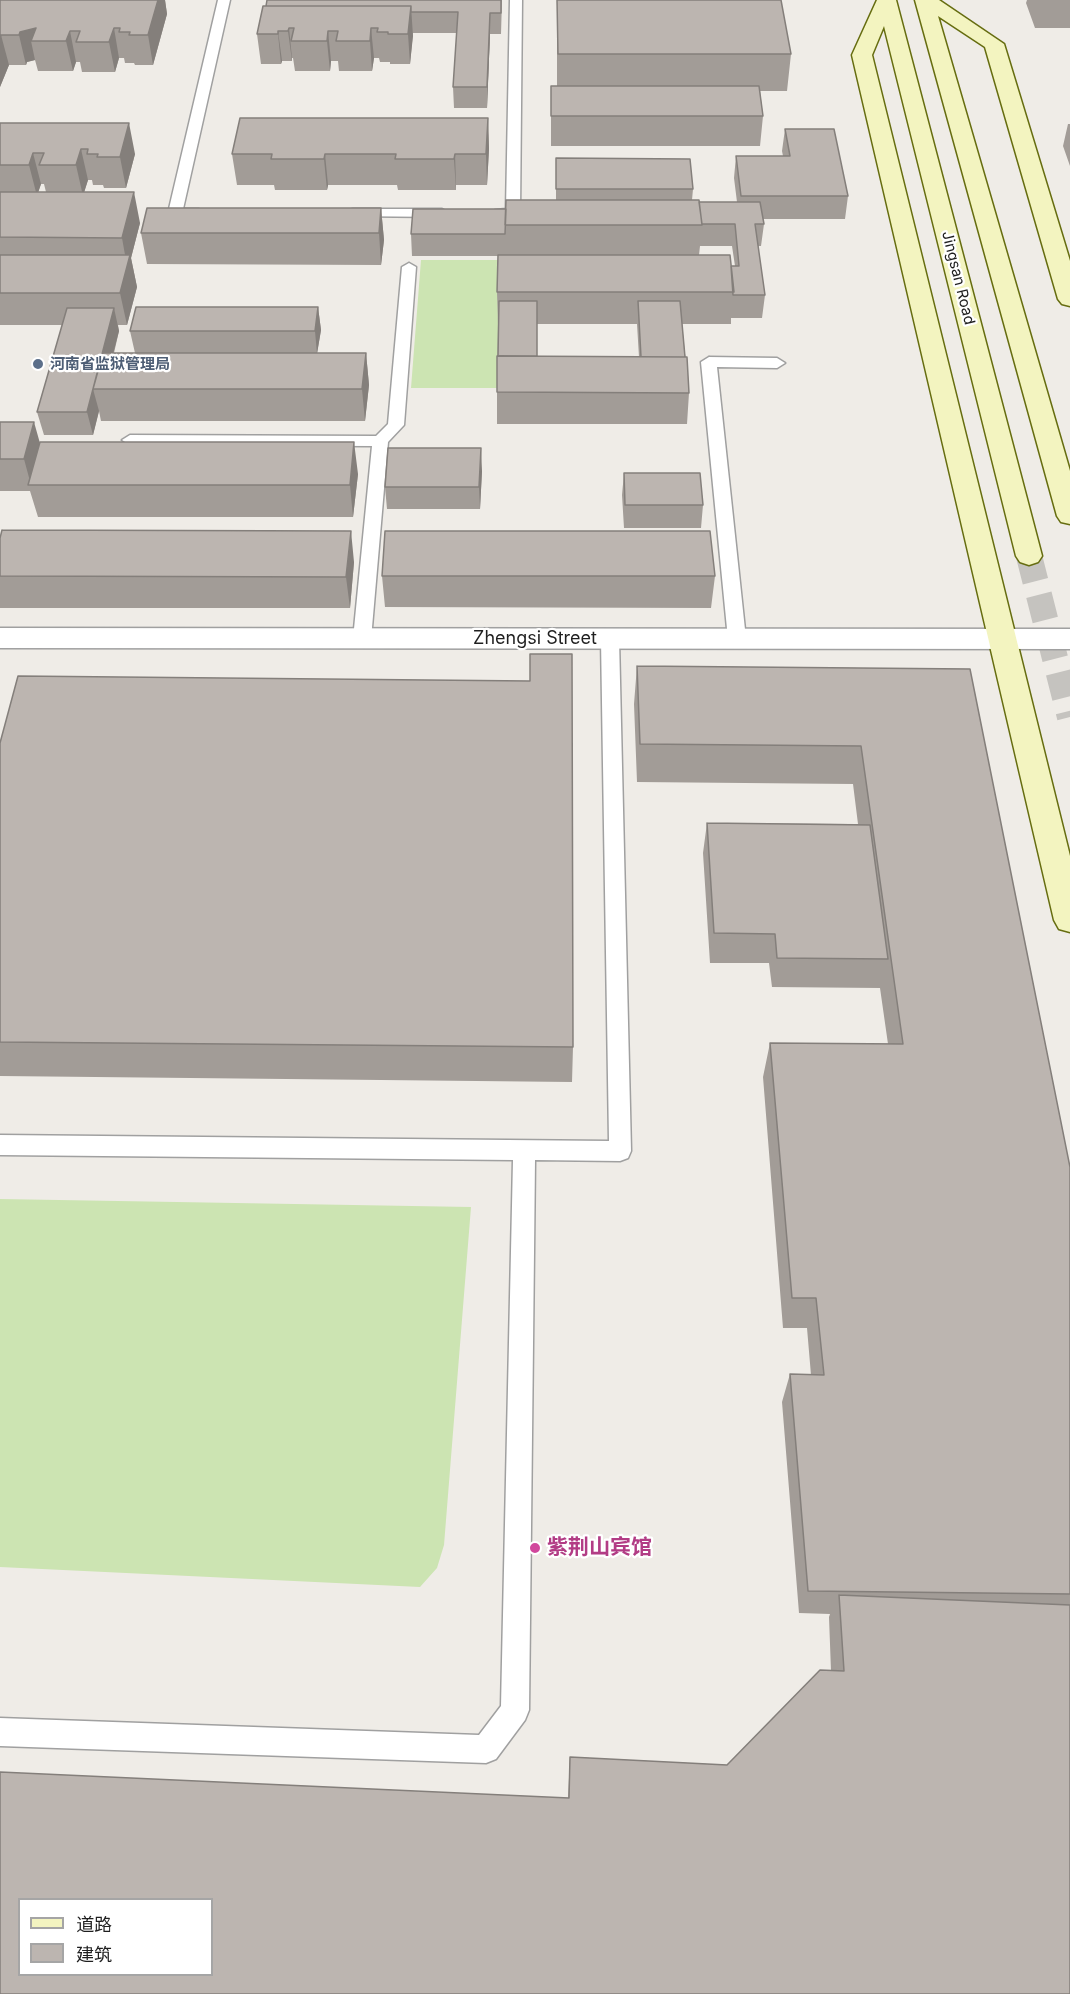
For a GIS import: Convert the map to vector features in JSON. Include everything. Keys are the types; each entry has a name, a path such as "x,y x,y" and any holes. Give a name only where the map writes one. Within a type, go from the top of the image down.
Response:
{"main road":[{"name":"Jingsan Road","path":"886,0 1029,556"},
{"path":"886,0 862,55 1070,921"},
{"path":"925,0 994,44 1070,299"},
{"path":"925,0 1070,516"}],"street":[{"name":"Zhengsi Street","path":"0,638 1070,639"}],"lane":[{"path":"210,213 175,213 224,0"},
{"path":"490,213 513,213 516,0"},
{"path":"338,213 455,213"},
{"path":"362,639 380,441 396,425 409,267"},
{"path":"736,639 709,362 777,363"},
{"path":"130,440 380,441"},
{"path":"0,1145 620,1151 610,639"},
{"path":"0,1732 486,1749 515,1710 525,1150"}],"green space":[{"path":"421,260 501,260 498,388 411,388"},
{"path":"0,1199 471,1207 444,1545 437,1568 420,1587 0,1567"}],"building":[{"path":"0,0 158,0 148,35 129,35 130,32 119,32 120,28 114,28 109,42 76,42 80,31 70,31 66,41 31,41 36,28 20,32 19,35 1,35 0,38"},
{"path":"267,0 501,0 501,13 490,13 487,87 453,87 458,12 411,12 411,6 266,6"},
{"path":"557,0 781,0 791,54 558,54"},
{"path":"263,6 411,6 408,34 388,34 388,32 377,32 378,28 371,28 370,41 336,41 338,31 328,31 327,41 291,41 294,28 289,28 288,31 278,31 278,34 257,34"},
{"path":"551,86 759,86 763,116 551,116"},
{"path":"240,118 488,118 486,154 455,154 454,159 395,159 396,154 325,154 324,159 271,159 272,154 232,154"},
{"path":"0,123 129,123 120,157 97,157 98,154 87,154 88,149 81,149 76,165 39,165 44,153 33,153 29,165 0,165"},
{"path":"785,129 834,129 848,196 741,196 736,156 790,156"},
{"path":"556,158 690,159 693,189 556,189"},
{"path":"0,192 134,192 122,238 0,237"},
{"path":"506,200 699,200 702,225 505,225"},
{"path":"699,202 760,202 764,224 755,224 765,295 733,295 731,266 739,266 735,224 702,224"},
{"path":"147,208 381,208 379,233 141,233"},
{"path":"413,209 506,209 505,234 411,234"},
{"path":"0,255 130,255 120,293 0,293"},
{"path":"498,255 730,255 734,292 497,292"},
{"path":"499,301 537,301 537,356 498,356"},
{"path":"638,301 680,301 685,357 641,357"},
{"path":"136,307 318,307 315,331 130,331"},
{"path":"67,308 114,308 87,412 37,412"},
{"path":"103,353 366,353 362,389 93,389"},
{"path":"497,356 687,357 689,393 497,392"},
{"path":"0,422 34,422 24,459 0,459"},
{"path":"40,442 354,442 350,485 28,485"},
{"path":"388,448 481,448 479,487 385,487"},
{"path":"624,473 700,473 703,505 625,505"},
{"path":"2,530 351,531 346,577 0,576"},
{"path":"385,531 710,531 715,576 382,576"},
{"path":"530,654 572,654 573,1047 0,1042 0,743 18,676 530,681"},
{"path":"637,666 970,669 1070,1167 1070,1594 808,1591 790,1374 824,1375 816,1298 792,1298 770,1043 903,1044 861,746 640,744"},
{"path":"707,823 870,825 888,959 777,958 775,934 714,933"},
{"path":"839,1595 1070,1605 1070,1994 0,1994 0,1772 569,1798 570,1757 727,1765 820,1670 844,1671"}],"tunnel":[{"path":"1029,556 1070,717"}],"place":[{"name":"河南省监狱管理局","path":"38,364"},
{"name":"紫荆山宾馆","path":"535,1548"}]}
